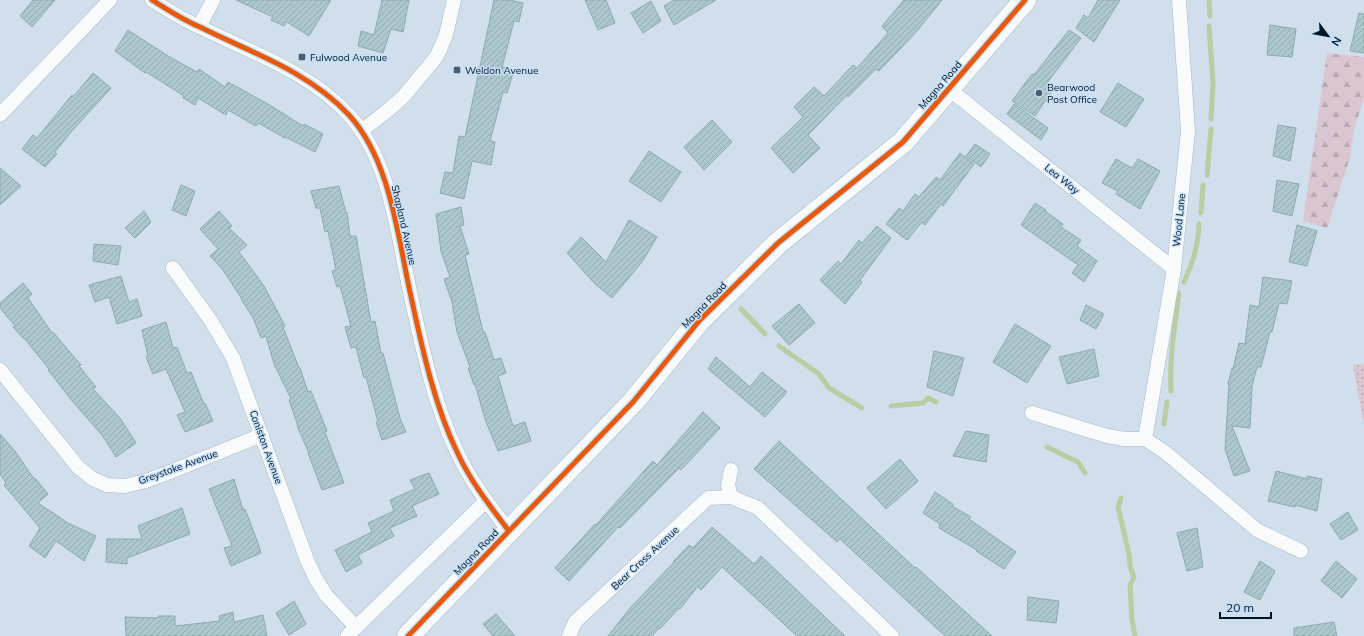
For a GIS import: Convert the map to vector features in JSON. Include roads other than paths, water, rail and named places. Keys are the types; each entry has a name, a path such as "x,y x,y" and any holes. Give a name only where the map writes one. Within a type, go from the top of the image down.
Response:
{"main road":[{"name":"Magna Road","path":"408,636 632,402 699,321 778,243 903,142 1025,0"}],"street":[{"path":"0,115 110,0"},
{"name":"Shapland Avenue","path":"152,0 199,27 274,61 301,76 333,100 348,114 361,131 380,167 388,190 414,308 430,374 442,414 457,453 468,474 509,531"},
{"path":"199,27 213,0"},
{"path":"361,131 404,96 437,56 446,35 454,0"},
{"name":"Wood Lane","path":"1145,439 1174,269 1188,131 1179,0"},
{"name":"Lea Way","path":"949,89 1174,269"},
{"name":"Coniston Avenue","path":"173,268 211,321 233,358 307,560 326,595 352,632"},
{"name":"Greystoke Avenue","path":"0,370 78,468 93,479 107,485 125,486 146,481 262,435"},
{"path":"1032,413 1107,436 1124,439 1145,439 1165,452 1257,530 1301,551"},
{"path":"731,470 728,485 731,497"},
{"name":"Bear Cross Avenue","path":"569,636 575,622 708,498 731,497 758,508 892,636"},
{"path":"352,632 486,501"}],"waterway":[{"path":"1209,0 1210,16"},
{"path":"1209,26 1213,83 1211,119"},
{"path":"1207,175 1211,129"},
{"path":"1201,213 1203,185"},
{"path":"1184,282 1190,268 1198,240 1199,224"},
{"path":"1171,391 1172,354 1179,293"},
{"path":"741,309 765,334"},
{"path":"779,346 819,374 829,388 862,408"},
{"path":"891,406 923,403 928,398 936,402"},
{"path":"1164,424 1167,402"},
{"path":"1047,447 1078,462 1085,473"},
{"path":"1121,498 1118,507 1129,554 1130,566 1134,577 1130,585 1132,620 1135,636"}],"place":[{"name":"Fulwood Avenue","path":"302,57"},
{"name":"Weldon Avenue","path":"457,70"},
{"name":"Bearwood Post Office","path":"1039,93"}]}
